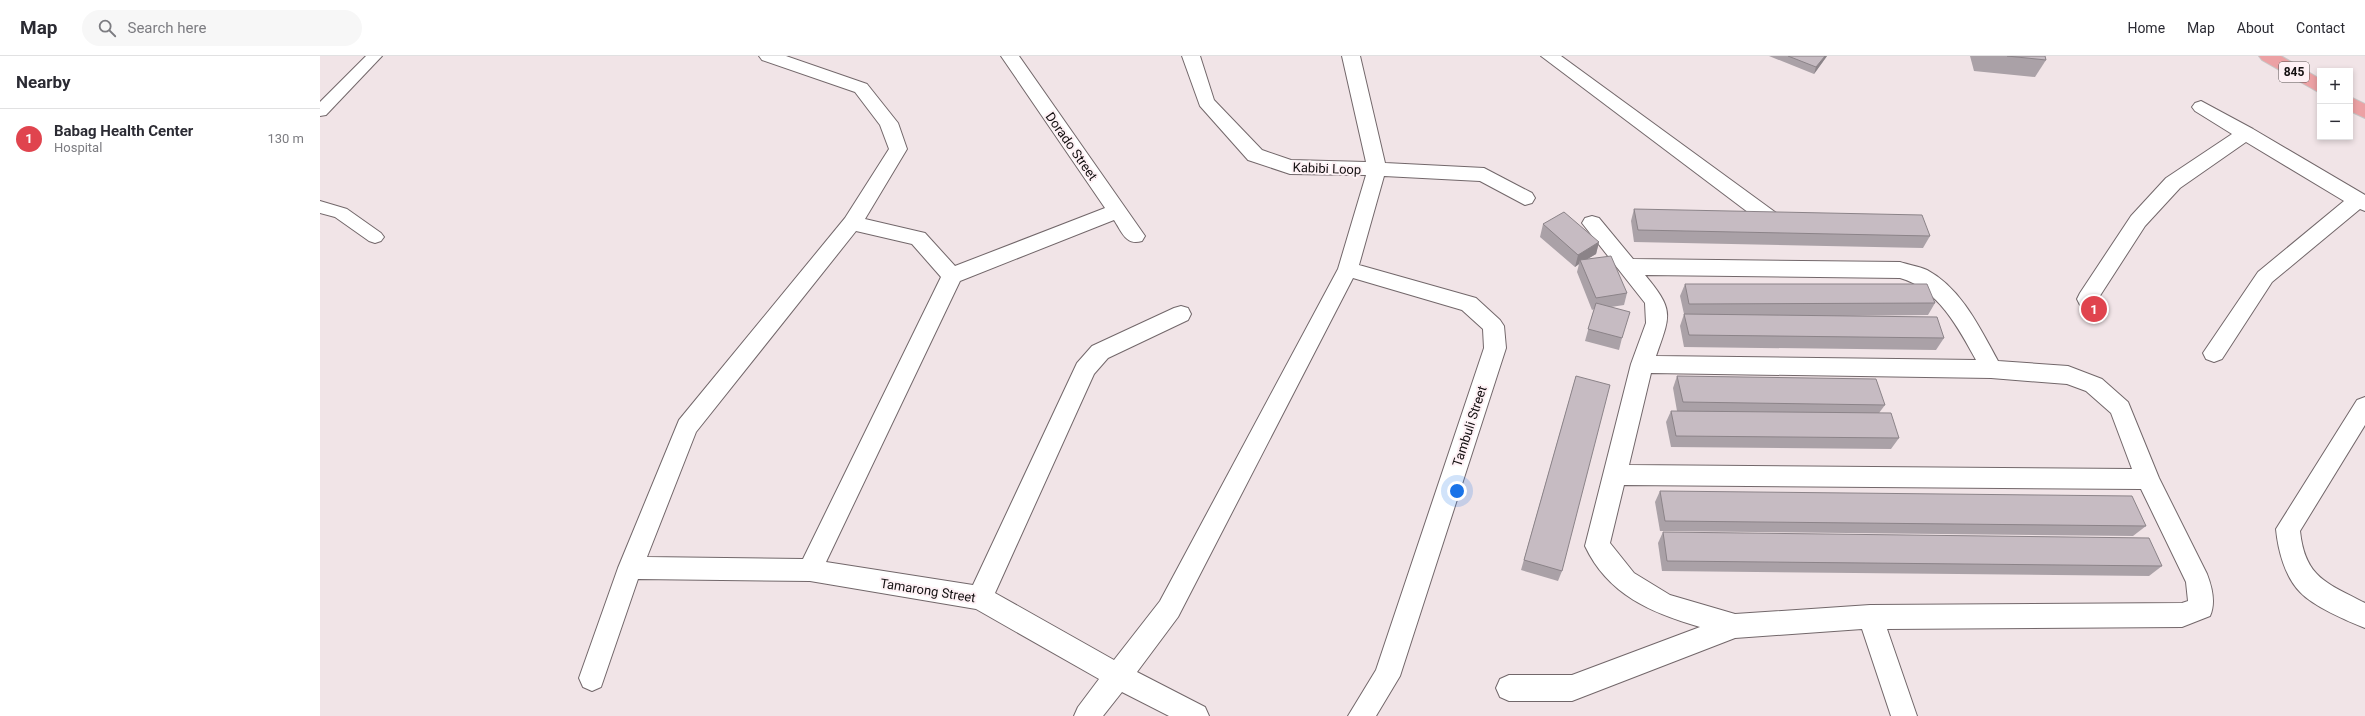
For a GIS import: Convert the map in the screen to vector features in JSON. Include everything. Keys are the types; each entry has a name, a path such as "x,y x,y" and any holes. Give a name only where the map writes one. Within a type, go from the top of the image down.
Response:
{"main road":[{"name":"845","path":"2268,56 2317,85"}],"street":[{"path":"592,678 630,568 687,427 852,223 898,149 889,123 861,88 768,56"},
{"name":"Dorado Street","path":"1010,56 1135,236"},
{"name":"Kabibi Loop","path":"1191,56 1206,102 1255,155 1290,167 1377,169 1484,176 1525,198"},
{"path":"1087,716 1169,609 1348,269 1377,169 1351,56"},
{"path":"1550,56 1772,220"},
{"path":"2201,107 2361,202 2265,277 2214,352"},
{"path":"2087,300 2138,221 2172,183 2246,133"},
{"path":"810,570 952,276 1118,211"},
{"path":"852,223 918,238 952,276"},
{"path":"1592,223 1655,301 1657,323 1642,364 1616,475 1597,546 1625,580 1664,605 1735,626"},
{"path":"1628,267 1900,270 1919,275 1937,287 1965,322 1990,368"},
{"name":"Tambuli Street","path":"1348,269 1469,304 1493,326 1495,348 1387,676 1361,716"},
{"path":"980,598 1085,370 1100,352 1181,314"},
{"path":"1509,688 1572,688 1735,626 1870,617 2182,615 2201,608 2198,582 2148,479 2120,408 2094,385 2068,376 1990,368 1642,364"},
{"path":"2365,406 2288,529 2289,543 2298,565 2309,584 2365,616"},
{"path":"1616,475 2148,479"},
{"name":"Tamarong Street","path":"630,568 810,570 980,598 1118,676 1196,716"},
{"path":"1870,617 1904,716"}],"lane":[{"path":"320,111 375,56"},
{"path":"320,207 341,212 375,237"}],"building":[{"path":"1788,56 1825,56 1816,67"},
{"path":"2007,56 2045,56 2046,60"},
{"path":"1634,209 1922,215 1930,236 1638,230"},
{"path":"1564,212 1599,242 1578,255 1543,224"},
{"path":"1611,256 1627,293 1596,298 1580,260"},
{"path":"1685,284 1927,284 1935,303 1689,304"},
{"path":"1596,303 1630,312 1622,338 1588,329"},
{"path":"1684,314 1937,317 1944,338 1689,335"},
{"path":"1576,376 1610,385 1562,571 1524,560"},
{"path":"1677,376 1876,379 1885,405 1683,402"},
{"path":"1671,411 1891,413 1899,438 1676,436"},
{"path":"1660,491 2132,496 2146,526 1665,521"},
{"path":"1663,532 2149,538 2162,566 1667,561"}],"place":[{"name":"Babag Health Center","path":"2094,309"}]}
